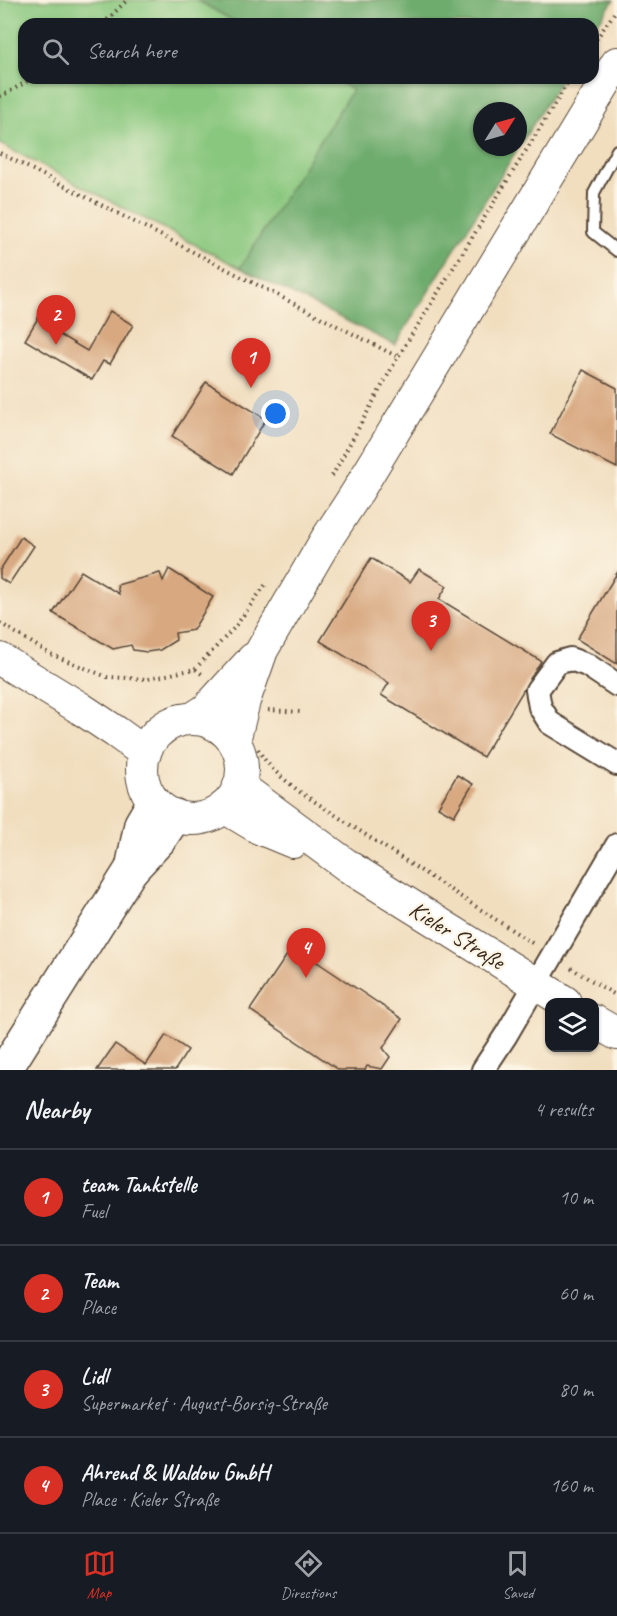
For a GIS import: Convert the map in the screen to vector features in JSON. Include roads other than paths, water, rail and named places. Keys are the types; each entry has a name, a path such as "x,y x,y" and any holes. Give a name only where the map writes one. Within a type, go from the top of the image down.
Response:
{"highway":[{"path":"5,1070 131,870 159,840 165,809"}],"main road":[{"path":"234,695 244,741 240,755 242,770 232,797 206,817 185,819 165,809 147,791 142,766 145,753 156,735 234,695 617,63"},
{"path":"0,659 80,708 145,753"},
{"path":"80,708 178,723 208,722 244,741"},
{"name":"Kieler Straße","path":"232,797 259,828 349,867 559,998"},
{"path":"599,1024 617,1034"}],"street":[{"path":"617,684 587,665 570,659 557,663 537,690 540,707 550,723 617,764"},
{"path":"483,1070 617,845"}],"lane":[{"path":"617,150 594,193 594,232 617,251"}],"place":[{"name":"Team","path":"56,345"},
{"name":"team Tankstelle","path":"251,388"},
{"name":"Lidl","path":"431,651"},
{"name":"Ahrend & Waldow GmbH","path":"306,978"}]}
